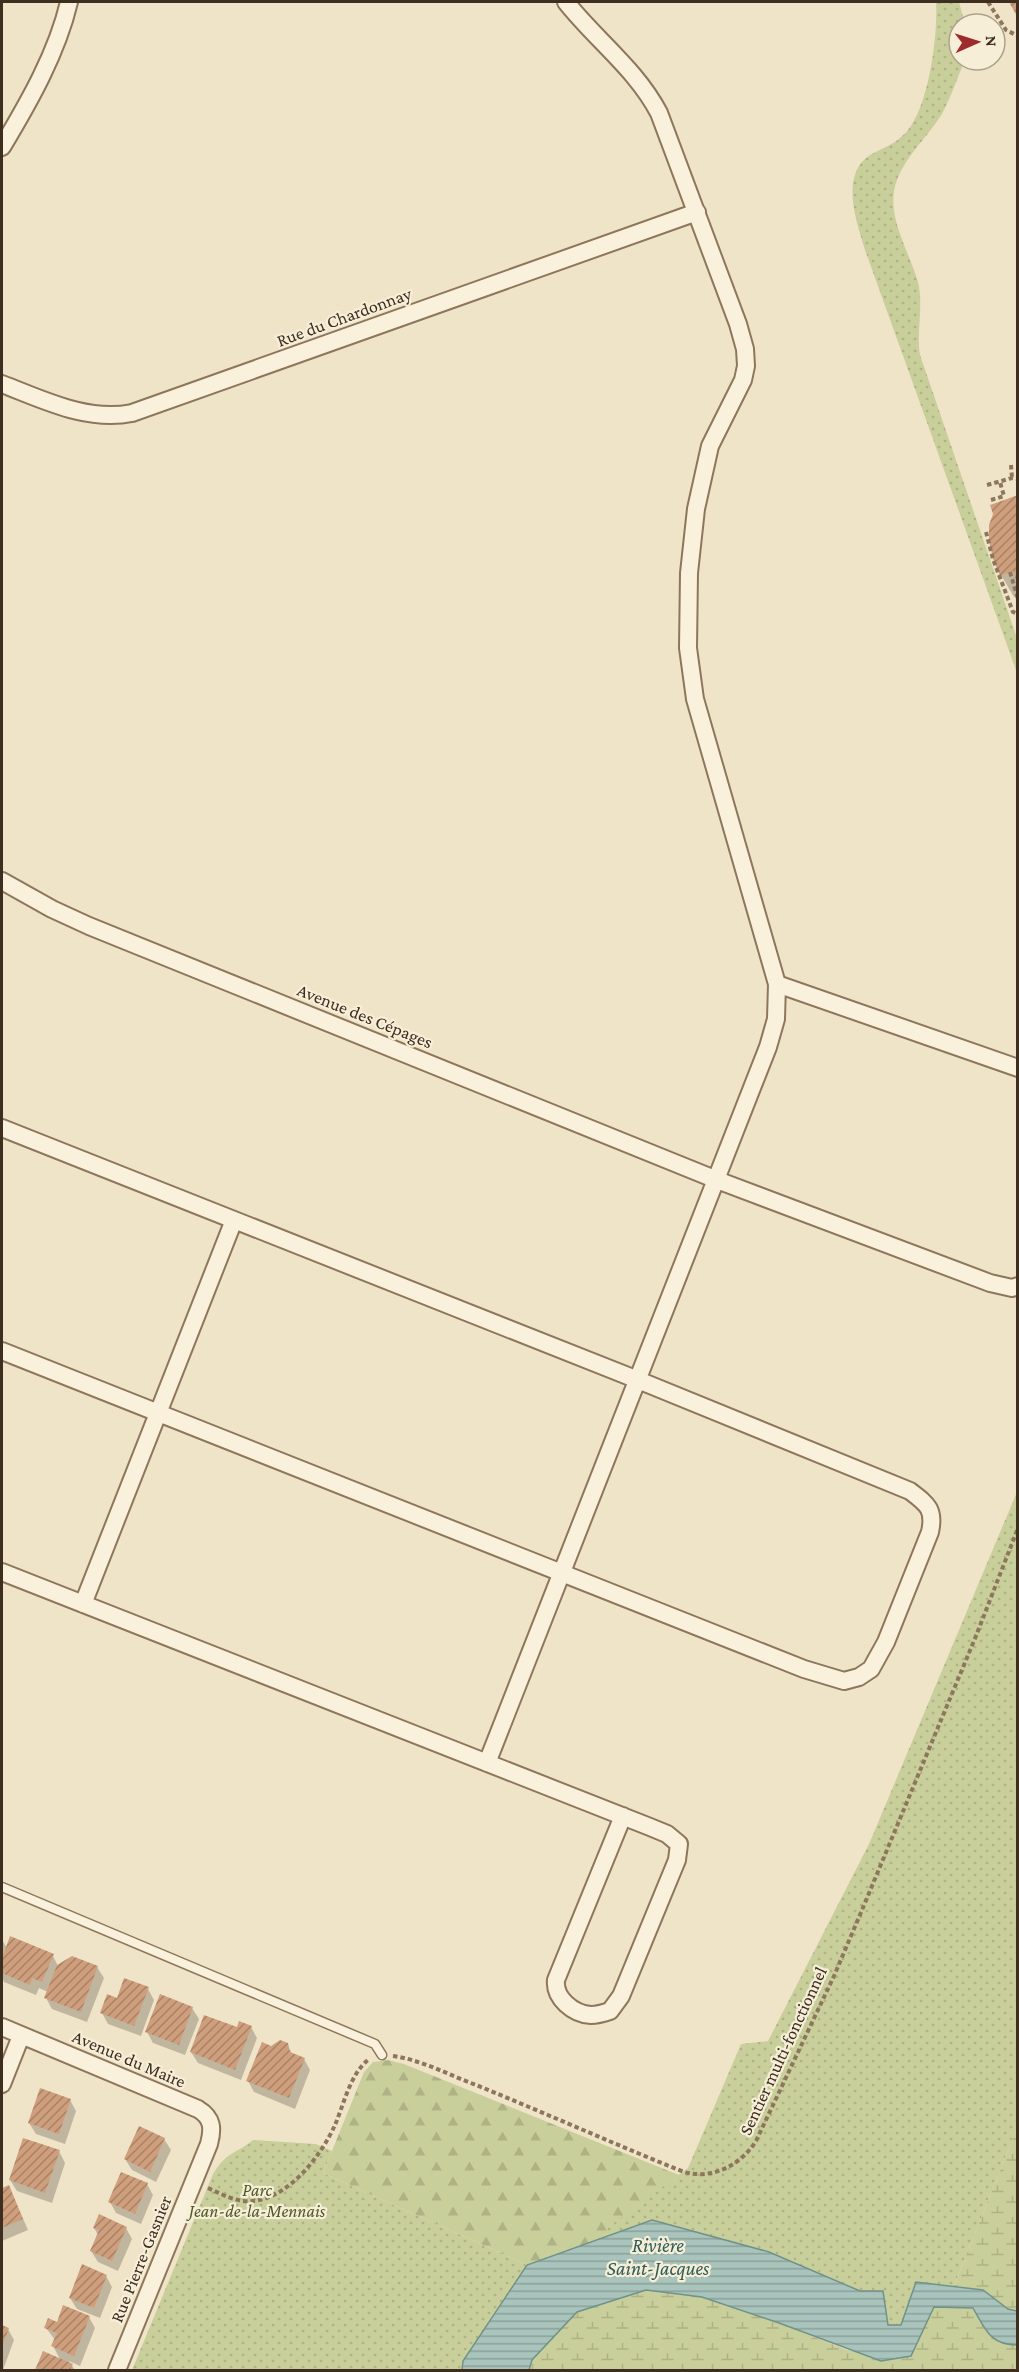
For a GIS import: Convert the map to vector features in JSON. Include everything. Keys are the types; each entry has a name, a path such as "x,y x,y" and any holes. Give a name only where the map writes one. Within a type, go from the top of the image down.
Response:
{"street":[{"path":"2,147 24,110 56,44 69,2"},
{"path":"487,1762 717,1180 768,1047 776,1019 777,984 695,699 688,648 689,573 696,509 710,446 743,380 746,366 745,349 738,324 668,134 650,95 566,2"},
{"name":"Rue du Chardonnay","path":"2,384 80,412 112,417 132,413 697,212"},
{"name":"Avenue des Cépages","path":"2,881 52,909 89,926 717,1180 990,1283 1012,1288 1017,1286"},
{"path":"777,984 1017,1068"},
{"path":"2,1128 638,1380 910,1491 926,1503 933,1518 930,1532 886,1642 871,1669 859,1677 844,1682 804,1669 2,1350"},
{"path":"82,1604 234,1220"},
{"path":"2,1572 487,1762 623,1816 673,1838 679,1844 679,1851 616,2006 610,2012 592,2015 565,2003 555,1987 556,1980 623,1816"},
{"name":"Avenue du Maire","path":"2,2027 198,2109 210,2120 213,2128"},
{"path":"2,2084 21,2036"},
{"name":"Rue Pierre-Gasnier","path":"117,2370 209,2144 213,2128"}],"lane":[{"path":"2,1887 375,2044 382,2055"}],"path":[{"path":"988,2 1006,30 1017,36"},
{"path":"1011,465 1012,478"},
{"path":"987,486 1012,478 1017,479"},
{"path":"991,500 1004,496 1000,481"},
{"path":"986,532 993,559 1013,612 1017,614"},
{"path":"1010,572 1017,599"},
{"name":"Sentier multi-fonctionnel","path":"382,2055 415,2061 688,2173 713,2172 741,2160 756,2141 834,1976 971,1646 1017,1528"},
{"path":"207,2188 229,2198 244,2201 256,2200 270,2196 303,2174 325,2144 354,2078 373,2056 382,2055"}],"green space":[{"path":"936,2 959,2 962,12 947,12 947,72 960,72 943,112 901,171 894,193 894,206 899,232 920,291 920,355 1017,638 1017,673 865,250 853,200 855,174 861,164 870,155 899,139 908,130 922,104 931,69"},
{"path":"1017,1492 1017,2128 954,2286 916,2282 901,2325 887,2325 883,2291 861,2291 769,2252 652,2220 605,2237 606,2228 688,2168 741,2044 768,2041 869,1844"},
{"path":"388,2060 404,2064 679,2175 607,2228 605,2237 527,2265 323,2173 364,2072 373,2062"},
{"path":"1017,2128 1017,2311 1008,2309 983,2290 954,2286"},
{"name":"Parc Jean-de-la-Mennais","path":"253,2140 316,2144 332,2151 323,2173 527,2265 463,2361 462,2370 132,2370 213,2174 227,2157"},
{"path":"646,2290 702,2297 779,2323 847,2350 911,2356 934,2307 973,2308 989,2335 1000,2342 1017,2345 1017,2370 529,2370 532,2360 577,2312"}],"water":[{"name":"Rivière Saint-Jacques","path":"652,2220 769,2252 860,2291 883,2291 888,2325 901,2325 916,2282 983,2290 1008,2309 1017,2311 1017,2345 994,2339 985,2329 973,2308 934,2307 911,2356 881,2361 702,2297 646,2290 577,2312 532,2360 529,2370 462,2370 463,2361 527,2265"}],"building":[{"path":"1009,2 1018,2 1018,18"},
{"path":"1018,495 1017,584 1013,571 1000,576 989,541 989,525 993,514 990,505"},
{"path":"10,1936 54,1954 42,1982 32,1978 30,1985 2,1973 2,1958"},
{"path":"72,1956 98,1966 81,2012 44,1998 57,1965"},
{"path":"124,1978 149,1987 134,2026 100,2013 107,1994 117,1998"},
{"path":"160,1994 193,2007 179,2045 145,2032"},
{"path":"204,2015 237,2027 239,2021 252,2026 235,2070 190,2052"},
{"path":"280,2040 288,2043 290,2052 305,2058 289,2098 246,2081 262,2042 271,2046"},
{"path":"40,2088 71,2099 59,2134 28,2123"},
{"path":"139,2126 165,2138 150,2172 124,2159"},
{"path":"23,2138 60,2150 45,2193 9,2180"},
{"path":"121,2172 148,2183 135,2214 108,2202"},
{"path":"9,2185 23,2219 2,2228 2,2188"},
{"path":"99,2214 127,2227 112,2261 90,2251 99,2230 93,2228"},
{"path":"82,2264 107,2275 94,2308 69,2298"},
{"path":"63,2305 90,2316 74,2356 51,2346 57,2333 44,2328 48,2318 57,2322"},
{"path":"2,2325 9,2328 2,2347"},
{"path":"43,2351 73,2364 70,2370 35,2370"}]}
